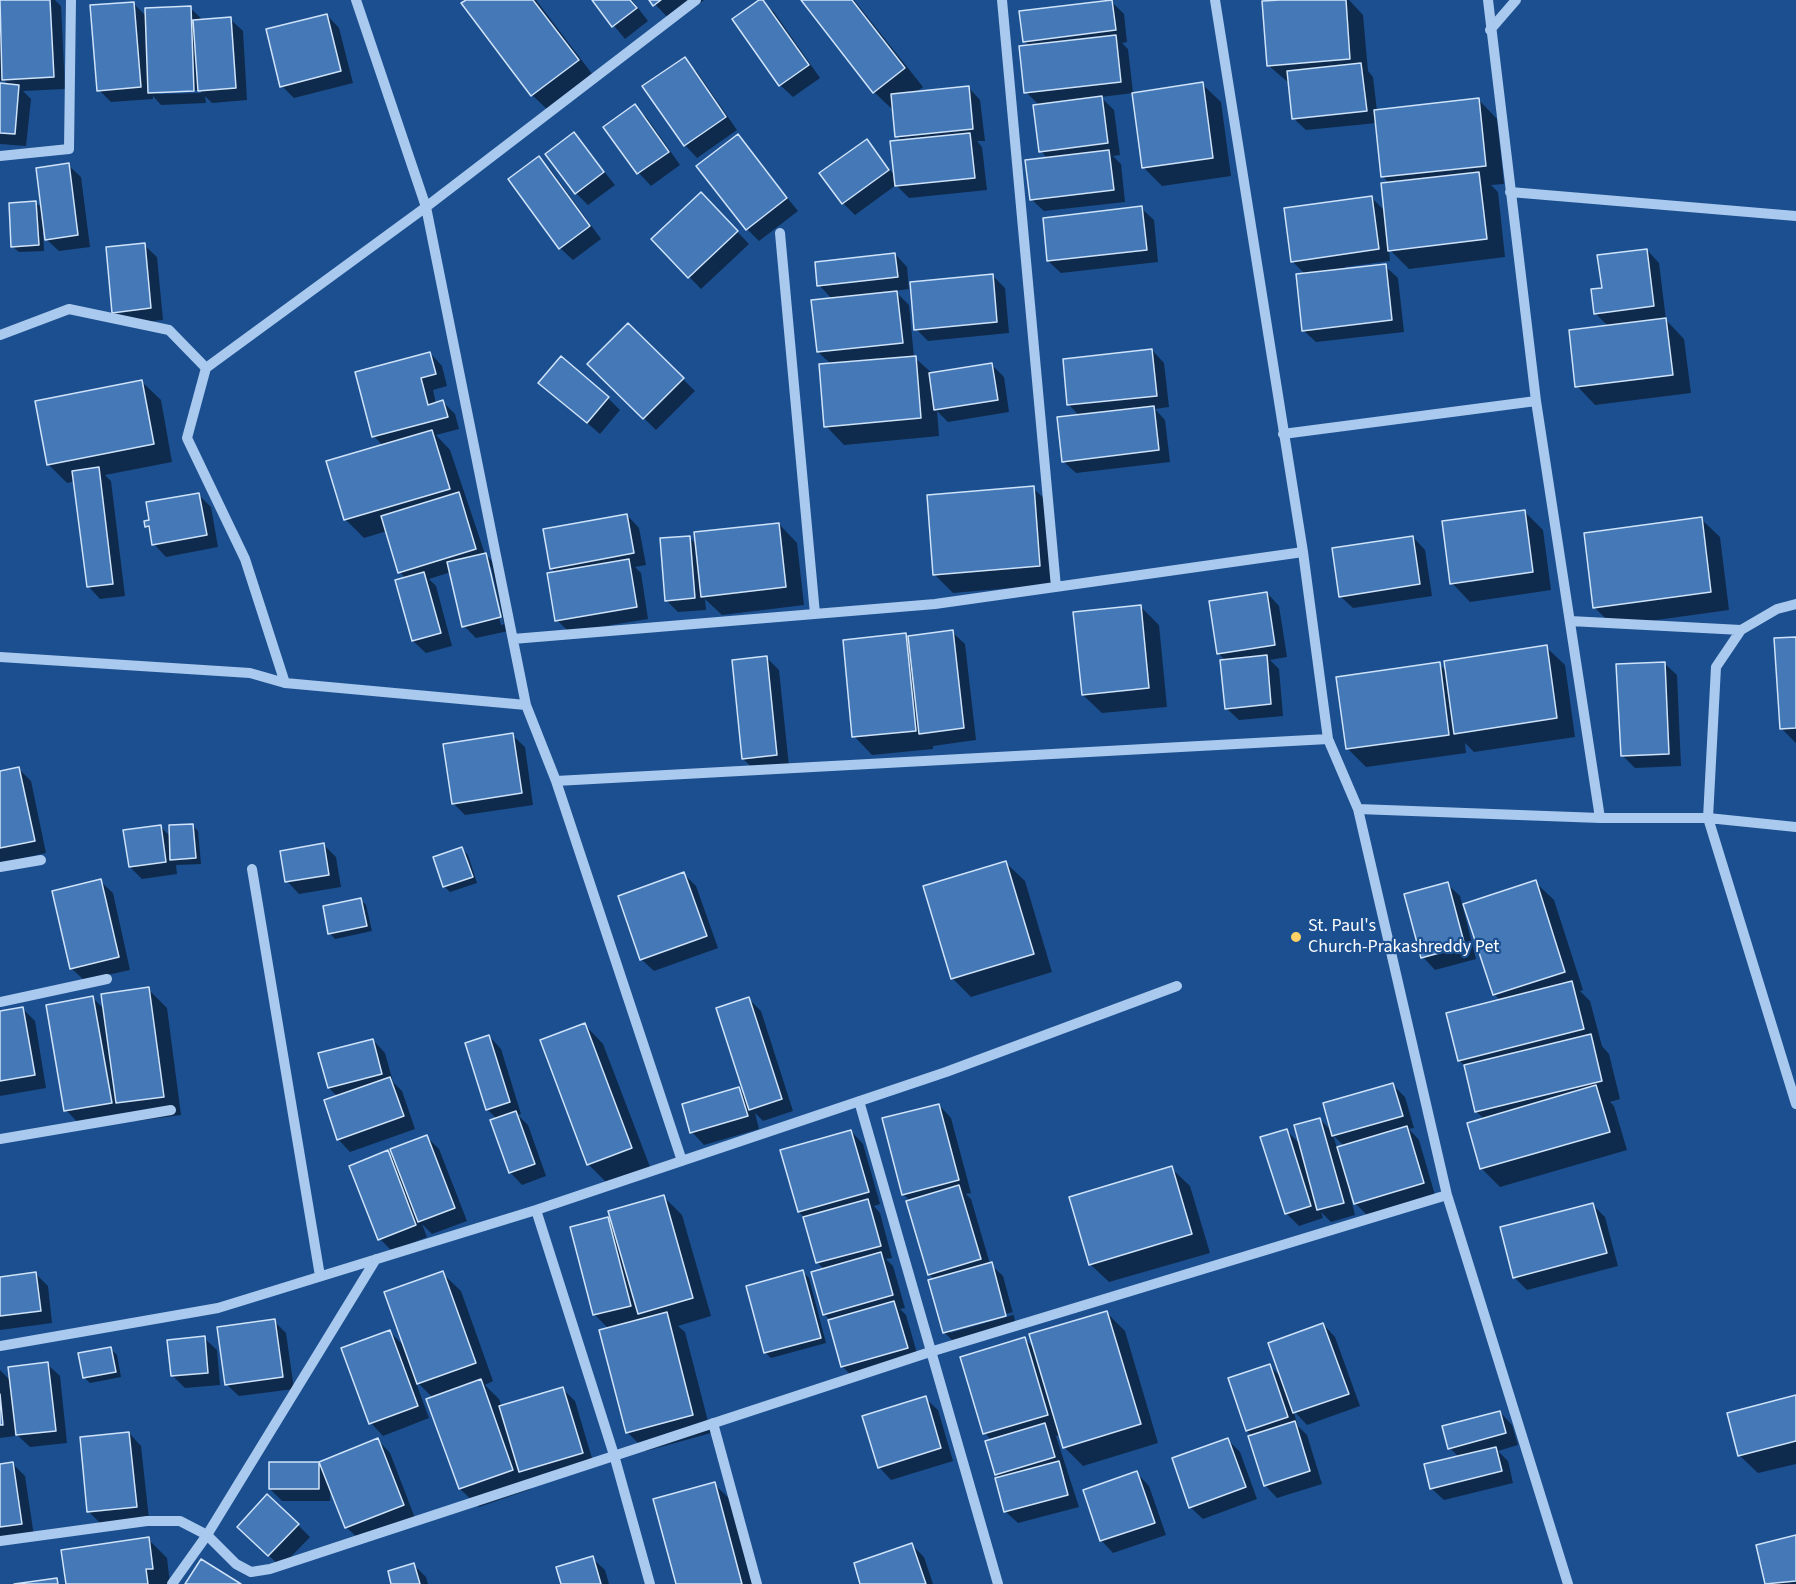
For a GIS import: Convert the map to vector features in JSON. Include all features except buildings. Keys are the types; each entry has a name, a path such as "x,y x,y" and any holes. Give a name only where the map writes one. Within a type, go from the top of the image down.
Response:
{"street":[{"path":"0,156 69,149 71,0"},
{"path":"356,0 426,207 526,705 556,781 682,1161"},
{"path":"285,683 245,559 187,438 206,368 426,207 696,0"},
{"path":"1002,0 1056,587"},
{"path":"1215,0 1282,434 1303,552 1328,739 1358,809 1447,1195 1568,1584"},
{"path":"1488,0 1536,401 1600,818"},
{"path":"1490,30 1516,0"},
{"path":"1510,192 1796,216"},
{"path":"780,232 815,614"},
{"path":"0,335 69,309 169,330 206,368"},
{"path":"1282,434 1536,401"},
{"path":"513,639 935,604 1303,552"},
{"path":"1796,604 1777,609 1741,630 1716,668 1708,818 1796,1104"},
{"path":"1570,621 1741,630"},
{"path":"0,657 250,673 285,683 526,705"},
{"path":"556,781 1328,739"},
{"path":"1358,809 1600,818 1708,818 1796,827"},
{"path":"0,867 41,860"},
{"path":"252,869 320,1276"},
{"path":"0,1002 107,979"},
{"path":"0,1346 218,1308 536,1210 682,1161 859,1101 1177,986"},
{"path":"859,1101 998,1584"},
{"path":"0,1139 171,1110"},
{"path":"0,1541 163,1520 180,1521 207,1535 236,1564 251,1572 270,1569 930,1352 1447,1195"},
{"path":"536,1210 614,1455 650,1584"},
{"path":"172,1584 207,1535 376,1259"},
{"path":"713,1423 757,1584"}],"place":[{"name":"St. Paul's Church-Prakashreddy Pet","path":"1296,937"}]}
